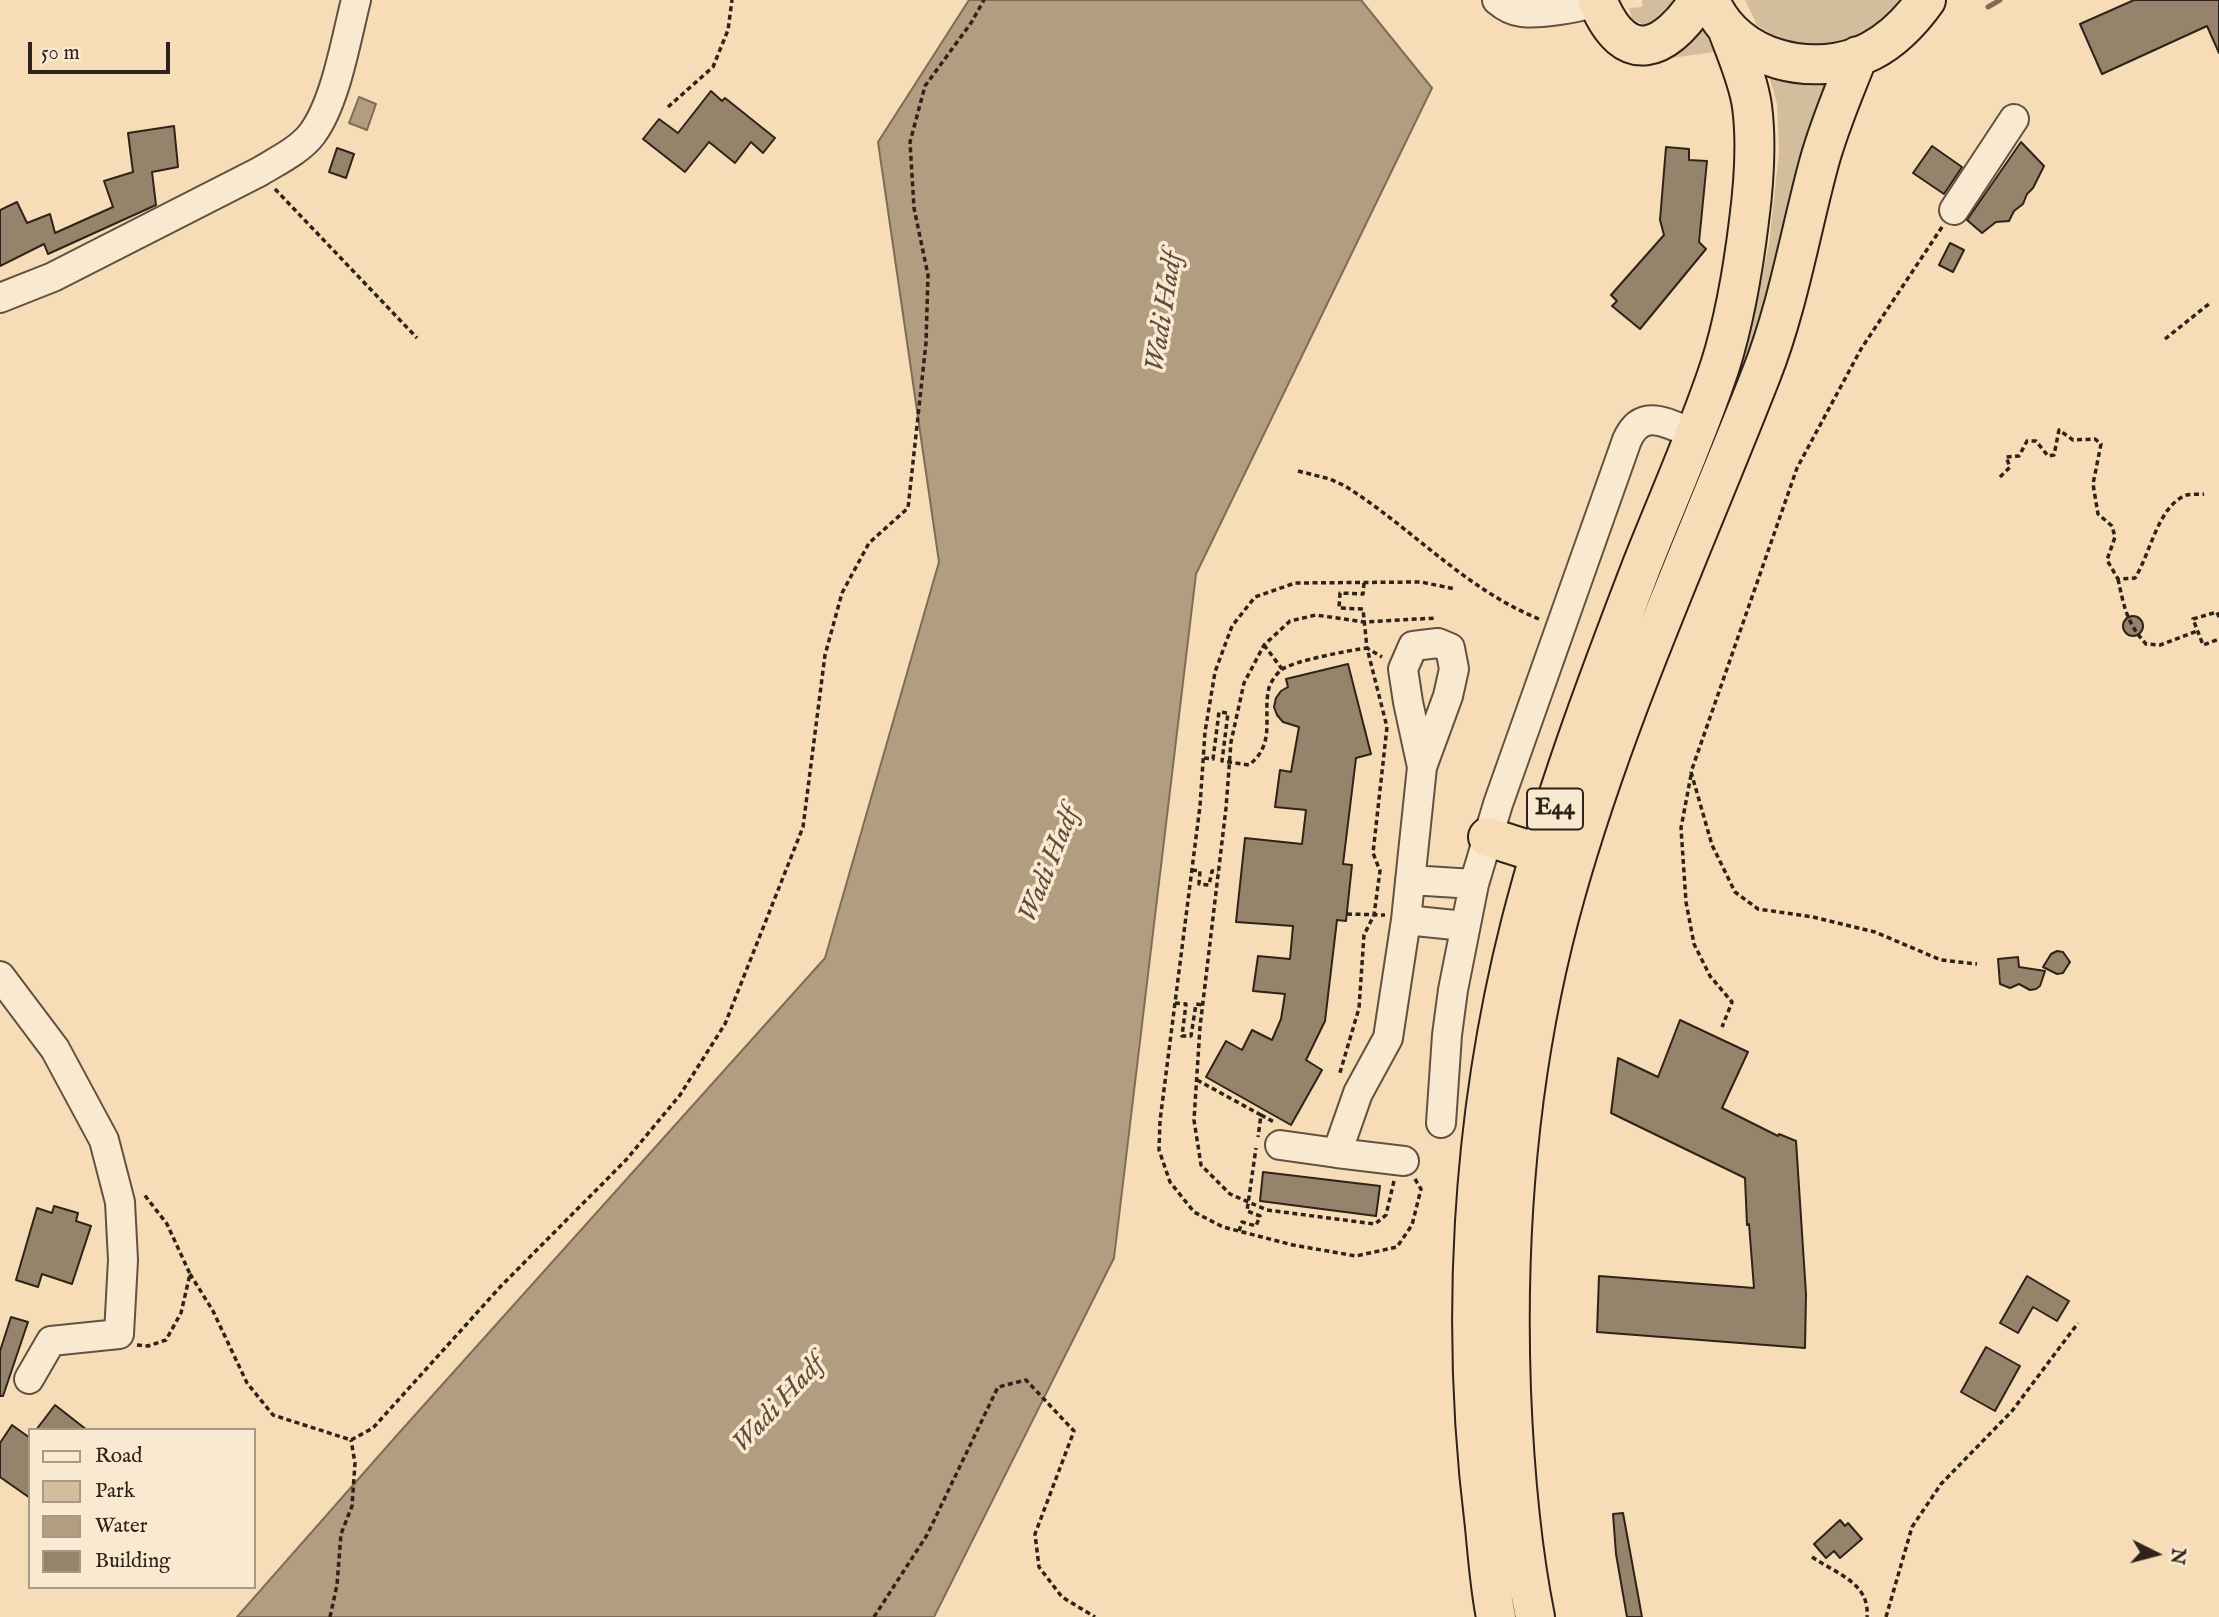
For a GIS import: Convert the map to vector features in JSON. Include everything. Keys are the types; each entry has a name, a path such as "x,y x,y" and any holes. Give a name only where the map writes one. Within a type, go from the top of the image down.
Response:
{"highway":[{"path":"1598,1 1608,26 1617,34 1640,45 1656,44 1676,31 1699,0"},
{"path":"1719,14 1747,45 1775,60 1803,64 1831,63 1858,56 1897,34 1913,19 1926,0"},
{"name":"E44","path":"1496,1617 1478,1470 1471,1336 1473,1254 1486,1111 1498,1035 1521,925 1541,854 1571,759 1641,568 1721,364 1742,278 1753,190 1755,138 1751,103 1719,14"},
{"name":"E44","path":"1535,1617 1514,1468 1509,1337 1510,1256 1515,1174 1531,1043 1545,973 1566,891 1602,776 1763,370 1791,276 1828,132 1858,56"},
{"path":"1694,434 1730,449"},
{"path":"1488,836 1541,854"}],"street":[{"path":"0,298 53,277 259,172 312,135 330,102 356,0"},
{"path":"1497,0 1506,7 1522,12 1549,5 1598,1"},
{"path":"1954,210 2014,119"},
{"path":"1441,1123 1447,1035 1464,926 1474,884 1488,836 1632,428 1642,421 1654,419 1694,434"},
{"path":"1390,917 1410,880 1422,767 1448,696 1454,669 1450,648 1438,643 1413,646 1404,669 1422,767"},
{"path":"1336,1153 1358,1093 1388,1038 1398,972 1390,917 1396,877 1413,851"},
{"path":"1410,880 1474,884"},
{"path":"1390,917 1464,926"},
{"path":"0,976 55,1049 104,1140 120,1202 123,1260 119,1334 51,1341 29,1379"},
{"path":"1280,1145 1404,1161"}],"path":[{"path":"668,107 713,67 728,30 732,0"},
{"path":"143,1193 167,1224 247,1383 274,1415 351,1440 373,1428 501,1286 626,1160 680,1095 724,1024 803,827 825,655 842,593 869,543 908,508 926,343 928,275 914,208 910,142 925,86 971,23 984,0"},
{"path":"259,172 417,338"},
{"path":"1722,1027 1732,1002 1710,976 1694,944 1686,902 1681,828 1691,772 1797,468 1861,349 1954,210"},
{"path":"2165,339 2210,303"},
{"path":"2000,477 2010,467 2006,457 2018,456 2027,441 2036,441 2048,456 2054,454 2059,430 2073,440 2095,439 2101,444 2093,484 2098,514 2112,526 2115,537 2107,561 2118,579 2124,609 2133,629 2146,644 2160,645 2197,631"},
{"path":"1298,471 1330,479 1345,486 1476,585 1520,610 1561,628"},
{"path":"2118,579 2135,578 2145,562 2165,512 2184,495 2204,494"},
{"path":"1404,1161 1421,1189 1412,1225 1398,1247 1356,1256 1293,1245 1223,1227 1194,1212 1170,1182 1159,1150 1160,1121 1215,672 1232,626 1255,597 1295,583 1421,582 1455,589"},
{"path":"1364,583 1363,594 1340,593 1339,608 1363,609 1367,648 1387,727 1373,853 1380,871 1390,917"},
{"path":"2219,617 2217,612 2193,620 2203,645 2219,639"},
{"path":"1404,1161 1392,1184 1386,1214 1375,1224 1267,1210 1230,1194 1201,1165 1194,1120 1203,1004 1231,742 1244,683 1264,645 1290,621 1316,615 1364,622 1437,618 1438,643"},
{"path":"1264,645 1282,669"},
{"path":"1203,758 1213,759 1219,712 1228,713 1222,761 1249,765 1258,758 1266,738 1269,687 1282,669 1344,650 1367,648 1404,669"},
{"path":"1691,772 1712,845 1723,869 1735,892 1758,909 1813,917 1875,932 1941,960 1977,964"},
{"path":"1192,870 1200,871 1199,884 1209,885 1212,871 1218,872"},
{"path":"1347,914 1390,917"},
{"path":"1338,1081 1359,1008 1364,935 1390,917"},
{"path":"1175,1003 1186,1004 1182,1035 1191,1036 1196,1004 1203,1004"},
{"path":"1197,1080 1261,1115 1247,1211 1260,1216 1256,1226 1242,1222 1239,1231"},
{"path":"119,1334 131,1345 148,1346 166,1340 181,1313 190,1274"},
{"path":"1886,1617 1912,1527 1941,1484 2012,1411 2078,1323"},
{"path":"874,1617 927,1535 998,1387 1026,1380 1074,1431 1035,1534 1039,1567 1062,1597 1095,1617"},
{"path":"330,1617 337,1584 341,1534 352,1506 355,1463 351,1440"},
{"path":"1812,1557 1860,1587 1868,1603 1867,1617"}],"green space":[{"path":"1642,0 1694,0 1714,52 1650,61 1654,36 1644,25 1632,19 1629,8 1642,7"},
{"path":"1745,0 1907,0 1848,48 1788,45 1757,25"},
{"path":"1768,72 1805,83 1843,84 1769,321 1725,413 1752,328 1769,244 1779,152 1777,104"}],"water":[{"name":"Wadi Hadf","path":"969,0 1361,0 1432,88 1196,574 1114,1258 934,1617 237,1617 825,958 939,562 878,142"},
{"path":"359,97 376,104 367,130 349,123"}],"building":[{"path":"2134,0 2219,0 2219,53 2207,26 2102,74 2080,24"},
{"path":"711,91 722,101 725,98 775,138 763,153 751,142 735,163 709,142 685,172 643,139 659,119 678,133"},
{"path":"174,126 178,167 152,172 156,205 48,254 44,244 0,266 0,210 17,202 27,223 50,214 55,233 113,207 104,181 133,172 128,133"},
{"path":"2021,142 2044,166 2023,204 2014,211 2009,221 1996,222 1982,233 1967,220"},
{"path":"1932,146 1962,167 1944,194 1913,173"},
{"path":"1666,147 1689,149 1689,160 1707,161 1699,242 1706,249 1640,329 1612,306 1617,301 1611,295 1664,235 1660,220"},
{"path":"337,148 354,154 346,178 329,172"},
{"path":"1950,243 1964,250 1953,272 1939,265"},
{"path":"2133,616 2140,619 2143,626 2140,633 2133,636 2126,633 2123,626 2126,619"},
{"path":"1348,664 1371,754 1356,758 1343,864 1352,865 1346,921 1337,920 1325,1021 1306,1060 1322,1070 1291,1125 1206,1077 1226,1041 1242,1050 1252,1030 1272,1040 1281,1019 1285,994 1253,991 1258,956 1290,959 1293,926 1236,922 1245,838 1302,844 1306,810 1275,807 1280,770 1291,772 1299,727 1283,722 1277,715 1274,707 1276,698 1288,687 1286,679"},
{"path":"2063,952 2070,962 2063,973 2057,974 2043,967 2051,954"},
{"path":"2018,957 2019,967 2045,971 2040,986 2036,989 2030,990 2019,984 2010,988 2000,984 1998,959"},
{"path":"1680,1020 1748,1052 1722,1108 1778,1136 1779,1134 1796,1141 1806,1294 1805,1348 1597,1332 1599,1276 1754,1288 1745,1178 1611,1113 1618,1058 1658,1077"},
{"path":"1263,1172 1380,1186 1376,1216 1260,1201"},
{"path":"54,1206 78,1213 76,1221 91,1226 72,1284 42,1274 38,1287 16,1280 37,1208 52,1213"},
{"path":"2027,1276 2069,1301 2057,1321 2033,1307 2018,1333 2000,1323"},
{"path":"11,1317 28,1322 3,1396 0,1396 0,1351"},
{"path":"1986,1347 2020,1366 1995,1411 1961,1392"},
{"path":"55,1405 84,1428 38,1428"},
{"path":"12,1425 28,1437 28,1497 0,1477 0,1443"},
{"path":"1623,1513 1642,1617 1627,1617 1616,1554 1613,1514"},
{"path":"1840,1520 1845,1526 1848,1523 1862,1539 1840,1558 1834,1551 1826,1558 1814,1544"}],"waterway":[{"path":"1988,7 2000,0"}]}
